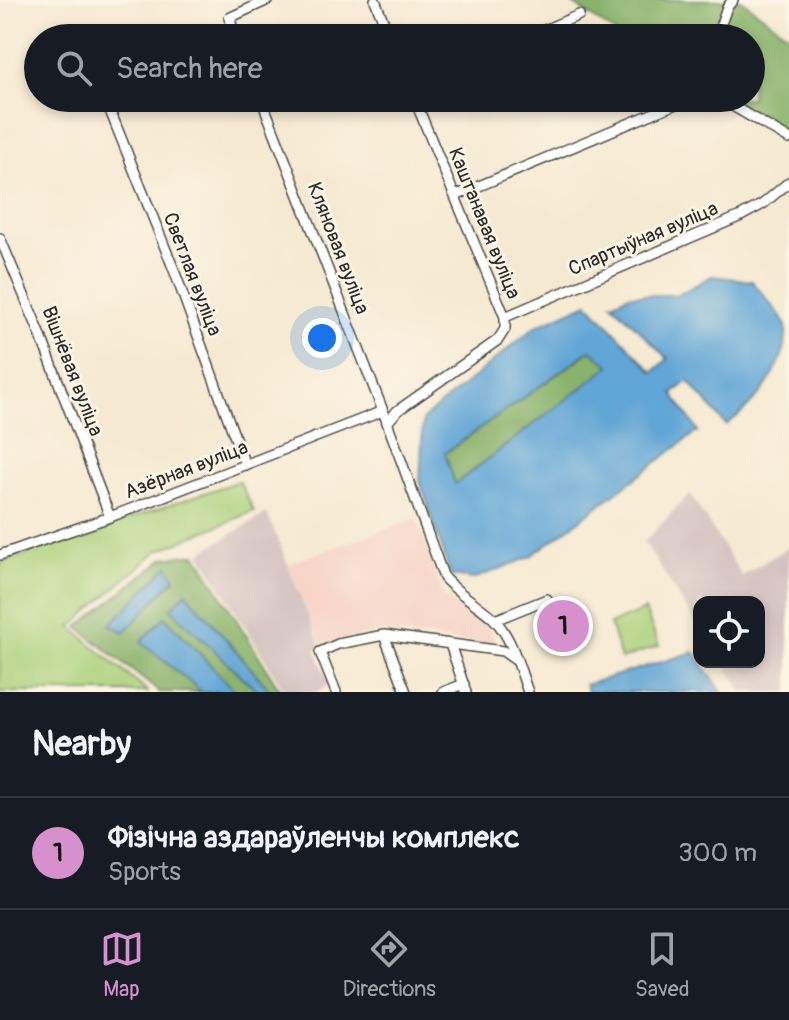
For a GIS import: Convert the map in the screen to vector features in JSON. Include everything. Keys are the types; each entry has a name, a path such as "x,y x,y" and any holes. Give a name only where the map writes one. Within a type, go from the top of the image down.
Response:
{"street":[{"path":"231,24 229,18 268,0"},
{"path":"375,0 384,24"},
{"path":"721,24 733,0"},
{"path":"558,24 579,15"},
{"name":"Светлая вуліца","path":"111,112 174,270 245,465"},
{"name":"Кляновая вуліца","path":"266,112 383,411 444,578 495,620"},
{"name":"Каштанавая вуліца","path":"420,112 505,317"},
{"path":"455,196 656,112"},
{"path":"743,112 789,139"},
{"name":"Спартыўная вуліца","path":"505,317 741,216 763,204 789,182"},
{"name":"Вішнёвая вуліца","path":"0,238 110,517"},
{"path":"387,423 397,411 498,340 505,329 505,317"},
{"name":"Азёрная вуліца","path":"0,555 110,517 383,411"},
{"path":"528,692 507,638 495,620 547,599"},
{"path":"336,692 320,652 338,644 384,635 503,651 517,661"},
{"path":"384,635 406,692"},
{"path":"443,692 465,688 450,644"}],"shaded area":[{"path":"690,494 742,576 789,547 789,692 744,692 727,668 765,668 765,596 693,596 693,619 644,542"},
{"path":"267,513 321,647 315,650 330,684 316,692 285,692 200,553"},
{"path":"417,518 443,596 488,625 498,646 382,632 321,644 288,564"}],"green space":[{"path":"567,0 741,0 789,35 789,135 752,112 765,112 765,24 602,24"},
{"path":"592,350 611,366 455,485 444,454"},
{"path":"239,481 254,511 157,551 71,627 148,692 0,692 0,563"},
{"path":"196,554 281,692 271,692 186,592 172,610 258,692 236,692 166,618 142,643 202,692 159,692 78,627 164,558","holes":["168,567 175,579 125,631 111,625"]},
{"path":"645,610 659,646 621,659 610,624"}],"water":[{"path":"712,276 752,281 779,314 786,326 782,356 758,396 726,425 688,381 673,394 698,431 530,557 474,579 451,576 420,481 423,419 536,326 588,303 653,372 668,359 612,303 629,295 677,295","holes":["591,350 610,366 455,484 445,453"]},
{"path":"168,566 175,578 125,632 110,625"},
{"path":"186,592 271,692 258,692 171,609"},
{"path":"165,617 236,692 202,692 141,642"},
{"path":"693,652 693,668 705,668 722,692 588,692 585,685"}],"place":[{"name":"Фізічна аздараўленчы комплекс","path":"563,626"}]}
